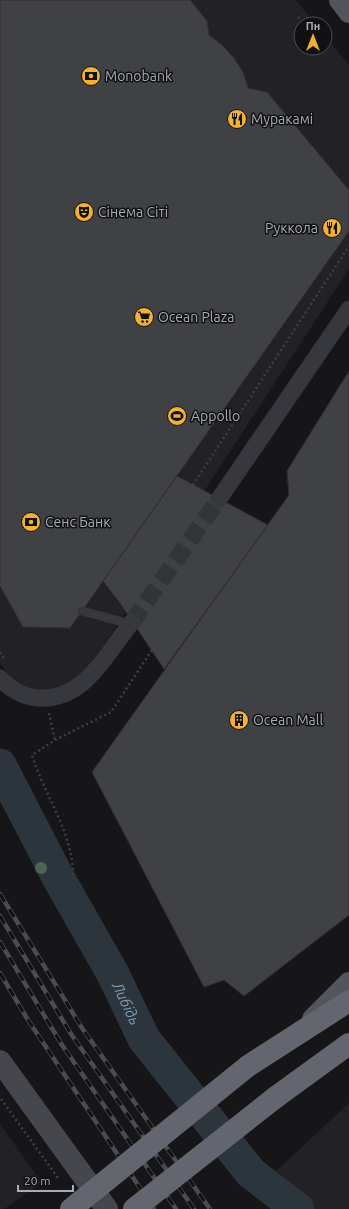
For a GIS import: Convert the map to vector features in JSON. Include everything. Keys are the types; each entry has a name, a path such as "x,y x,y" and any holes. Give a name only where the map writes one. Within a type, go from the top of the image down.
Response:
{"highway":[{"path":"71,1209 248,1066 349,1001"},
{"path":"134,1209 276,1097 349,1044"}],"main road":[{"path":"340,0 349,12"},
{"path":"302,1031 349,983"},
{"path":"0,1061 107,1209"}],"street":[{"path":"219,499 349,309"},
{"path":"4,671 10,688 28,698 46,699 69,693 86,681 131,623"}],"lane":[{"path":"82,611 131,623"}],"path":[{"path":"64,26 99,39"},
{"path":"205,80 234,58"},
{"path":"169,72 194,65 211,87 216,94 203,117"},
{"path":"178,84 199,72"},
{"path":"194,104 211,87"},
{"path":"215,185 224,221"},
{"path":"7,232 35,210"},
{"path":"194,485 349,246"},
{"path":"166,338 191,300"},
{"path":"44,402 76,444"},
{"path":"73,875 73,866 67,836 38,774 32,755 55,740 111,712 152,650"},
{"path":"0,652 4,671"},
{"path":"0,1098 62,1184"}],"shaded area":[{"name":"Ocean Plaza","path":"0,0 296,0 309,16 293,16 293,56 333,56 333,46 349,65 349,269 104,645 80,676 65,686 48,692 29,690 13,681 0,663"},
{"path":"349,1103 349,1209 313,1209 273,1174"},
{"path":"0,1124 42,1183 4,1209 0,1209"}],"building":[{"name":"Ocean Plaza","path":"0,0 190,0 207,21 209,35 222,45 234,58 243,72 248,88 267,92 349,190 349,231 70,628 23,627 0,586"},
{"name":"Ocean Mall","path":"349,371 349,915 244,996 224,980 204,987 92,772 289,495 287,471"},
{"path":"177,476 268,525 164,669 120,603 103,581"}],"waterway":[{"name":"Либідь","path":"0,765 59,879 113,974 144,1039 251,1173 298,1209"}],"tunnel":[{"path":"132,622 219,499"}],"railway":[{"path":"0,894 82,1028 210,1209"},
{"path":"0,916 71,1034 194,1209"},
{"path":"0,942 62,1045 176,1209"},
{"path":"0,973 28,1020 154,1209"}],"place":[{"name":"Monobank","path":"91,76"},
{"name":"Муракамі","path":"237,119"},
{"name":"Сінема Сіті","path":"84,212"},
{"name":"Руккола","path":"332,228"},
{"name":"Ocean Plaza","path":"144,317"},
{"name":"Appollo","path":"177,416"},
{"name":"Сенс Банк","path":"31,522"},
{"name":"Ocean Mall","path":"239,720"}]}
